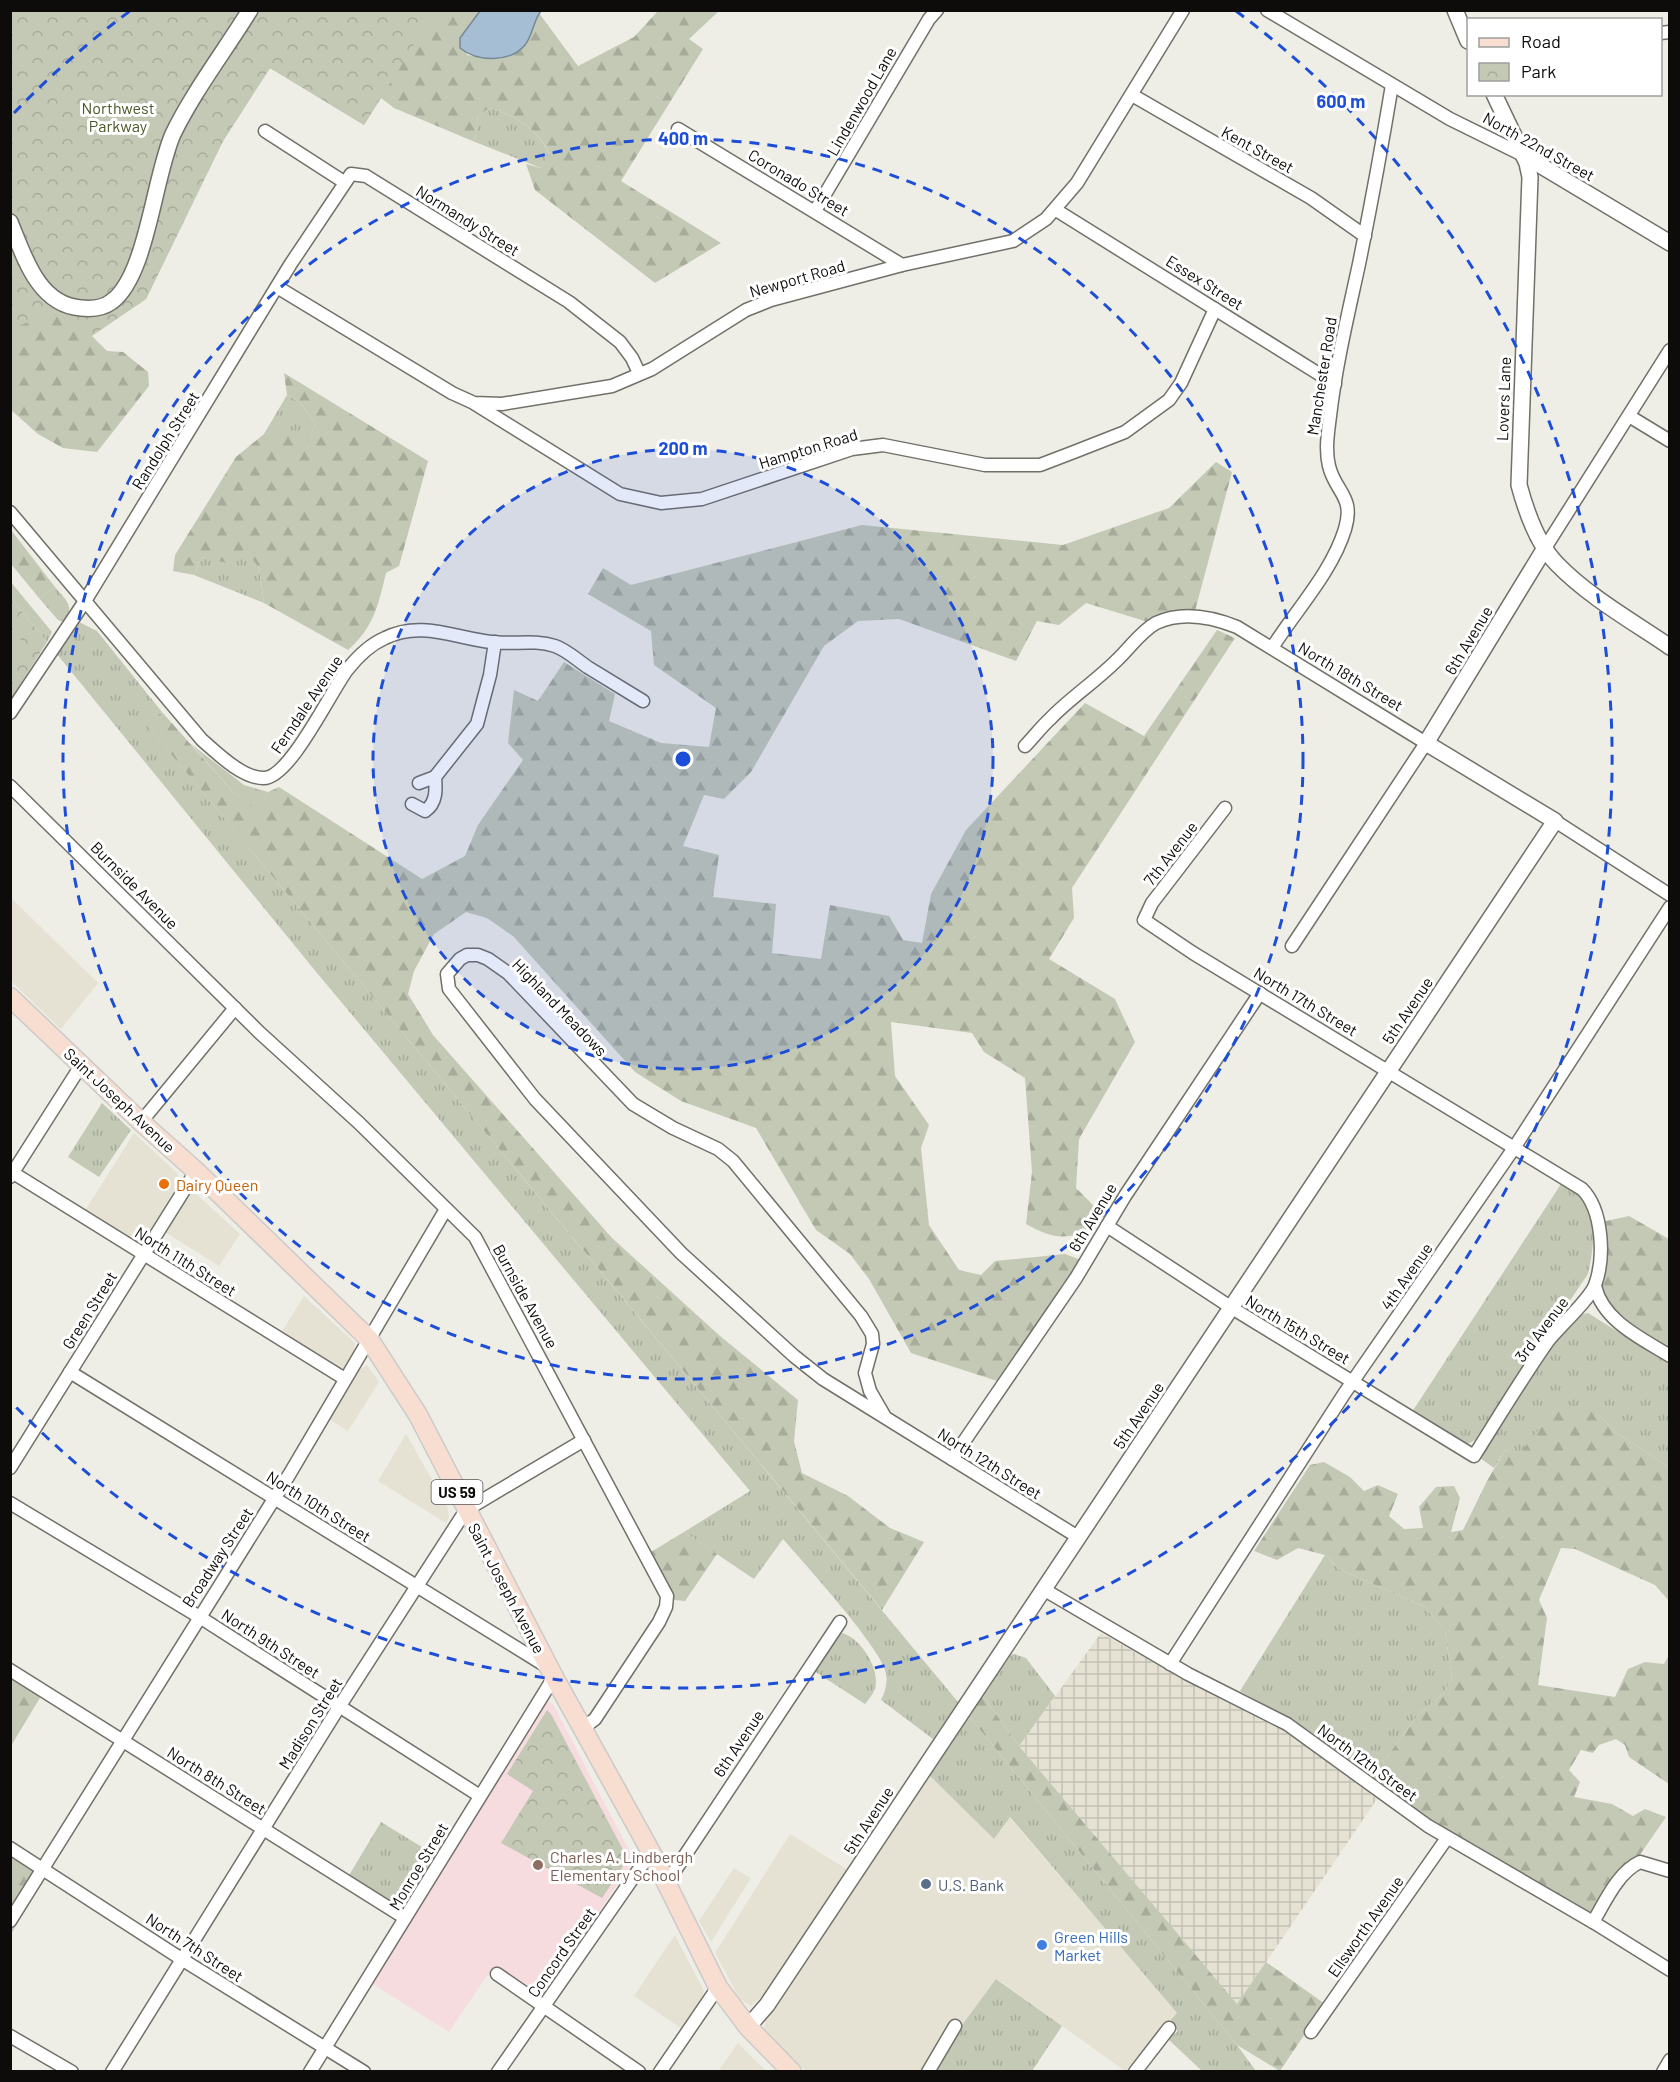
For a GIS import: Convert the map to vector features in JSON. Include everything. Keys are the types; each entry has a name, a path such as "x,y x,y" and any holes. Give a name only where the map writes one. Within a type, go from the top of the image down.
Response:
{"main road":[{"name":"Saint Joseph Avenue","path":"10,997 196,1171 369,1339 417,1415 582,1729 651,1852 718,1987 748,2027 792,2072"}],"street":[{"path":"10,222 33,275 57,301 76,308 94,309 110,303 130,280 174,134 250,10"},
{"name":"Lindenwood Lane","path":"815,210 878,101 929,19 937,10"},
{"name":"Newport Road","path":"277,287 380,351 474,403 502,405 612,386 674,357 746,310 771,300 902,265 1013,241 1027,233 1056,210 1077,183 1183,10"},
{"name":"North 22nd Street","path":"1267,10 1392,86 1523,155 1670,243"},
{"path":"1455,10 1467,39"},
{"name":"Manchester Road","path":"1272,648 1323,573 1341,540 1348,520 1348,504 1329,468 1327,452 1343,328 1365,236 1392,86"},
{"name":"Kent Street","path":"1132,96 1311,198 1365,236"},
{"name":"Lovers Lane","path":"1495,96 1523,155 1530,177 1519,485 1523,501 1545,548 1557,563 1596,597 1670,647"},
{"name":"Coronado Street","path":"678,129 815,210 902,265"},
{"path":"265,131 344,182"},
{"name":"Normandy Street","path":"344,182 351,174 366,176 569,302 620,342 632,358 639,373"},
{"name":"Randolph Street","path":"10,713 85,601 344,182"},
{"name":"Essex Street","path":"1056,210 1335,384"},
{"name":"Hampton Road","path":"474,403 620,494 661,504 702,500 852,449 874,445 985,465 1040,465 1125,432 1169,400 1181,383 1215,309"},
{"name":"6th Avenue","path":"1292,946 1426,743 1670,350"},
{"path":"1629,416 1670,441"},
{"name":"Ferndale Avenue","path":"10,512 202,740 240,769 266,779 292,758 346,671 369,647 394,634 439,630 495,642 554,646 643,701"},
{"name":"North 18th Street","path":"1025,746 1050,719 1117,661 1141,634 1156,623 1174,618 1200,616 1217,619 1272,648 1670,894"},
{"path":"419,783 435,777 477,724 490,675 495,642"},
{"path":"412,804 425,811 430,808 436,793 435,777"},
{"name":"Burnside Avenue","path":"10,786 235,1008 359,1123 475,1237 667,1596 666,1607 659,1622 595,1719 582,1729"},
{"name":"7th Avenue","path":"1144,920 1152,903 1225,808"},
{"name":"5th Avenue","path":"748,2027 767,2005 1555,821"},
{"name":"4th Avenue","path":"1170,1664 1353,1381 1514,1148 1670,907"},
{"name":"North 17th Street","path":"1144,920 1260,993 1573,1182 1589,1196 1597,1210 1600,1247 1595,1286"},
{"name":"Highland Meadows","path":"467,955 478,955 508,973 633,1104 673,1128 718,1149 733,1161 861,1316 872,1334 873,1344 865,1373 870,1391 885,1417 823,1379 794,1356 681,1253 604,1176 535,1099 449,989 447,974 459,959 467,955"},
{"name":"6th Avenue","path":"952,1459 1076,1278 1107,1226 1260,993"},
{"path":"141,1122 235,1008"},
{"path":"11,1174 82,1064"},
{"name":"Green Street","path":"10,1468 196,1171"},
{"name":"North 11th Street","path":"11,1174 345,1379"},
{"name":"Broadway Street","path":"10,1921 198,1616 274,1498 446,1209"},
{"name":"North 15th Street","path":"1107,1226 1232,1308 1474,1456"},
{"path":"1595,1286 1598,1300 1612,1318 1670,1356"},
{"name":"3rd Avenue","path":"1474,1456 1549,1340 1595,1286"},
{"name":"North 10th Street","path":"70,1372 416,1585 552,1672"},
{"name":"North 12th Street","path":"885,1417 1078,1537"},
{"name":"Madison Street","path":"112,2072 339,1707 466,1510 584,1440"},
{"name":"North 9th Street","path":"10,1503 198,1616 480,1796"},
{"name":"North 12th Street","path":"1043,1589 1170,1664 1287,1724 1447,1838 1593,1922 1670,1970"},
{"name":"6th Avenue","path":"666,1884 840,1622"},
{"name":"North 8th Street","path":"10,1670 405,1918"},
{"name":"Monroe Street","path":"310,2072 480,1796 552,1672"},
{"name":"Ellsworth Avenue","path":"1311,2032 1447,1838"},
{"name":"North 7th Street","path":"10,1848 183,1960 364,2072"},
{"name":"Concord Street","path":"498,2072 651,1852"},
{"path":"1593,1922 1611,1892 1634,1865 1640,1862 1670,1870"},
{"path":"497,1974 639,2072"},
{"path":"660,2072 718,1987"},
{"path":"928,2072 955,2026"},
{"path":"1135,2072 1169,2028"},
{"path":"10,2036 72,2072"},
{"path":"1663,2072 1670,2060"}],"shaded area":[{"path":"11,898 98,983 61,1029 11,981"},
{"path":"134,1133 177,1173 180,1181 140,1246 84,1212"},
{"path":"194,1192 240,1234 219,1266 165,1232 185,1200"},
{"path":"304,1296 355,1343 354,1351 343,1368 339,1369 281,1333"},
{"path":"367,1365 379,1382 348,1431 327,1418 357,1371"},
{"path":"406,1434 447,1506 449,1516 446,1523 378,1481"},
{"path":"1101,1633 1179,1677 1269,1718 1377,1799 1237,2005 1019,1746"},
{"name":"Charles A. Lindbergh Elementary School","path":"548,1701 553,1704 633,1861 544,1994 534,1995 493,1967 449,2032 371,1983 544,1703"},
{"path":"929,1775 994,1839 1009,1817 1177,2013 1152,2041 1130,2072 1125,2071 997,1979 957,2032 923,2071 806,2071 764,2030 766,2017"},
{"path":"790,1834 848,1870 765,1993 751,2006 740,1999 715,1953"},
{"path":"734,1868 751,1878 711,1942 699,1921"},
{"path":"675,1935 704,1991 703,1997 682,2029 634,1996"},
{"path":"738,2043 766,2071 718,2071"}],"green space":[{"path":"11,11 480,11 460,38 467,55 493,59 530,35 539,13 578,66 634,37 658,11 719,11 689,39 703,49 621,181 721,243 655,283 535,190 526,164 541,168 549,153 539,137 517,119 490,108 478,115 475,142 394,108 381,98 364,125 270,68 223,141 146,299 92,336 107,351 123,352 148,372 149,386 97,452 63,448 38,434 11,410"},
{"name":"Northwest Parkway","path":"11,11 435,11 364,125 270,68 223,141 146,299 91,336 51,313 11,329"},
{"path":"490,108 517,119 545,145 549,154 541,168 475,142 478,115"},
{"path":"284,373 428,461 399,566 386,573 374,615 364,633 348,650 264,603 259,568 248,553 227,563 202,557 194,575 173,571 175,555 236,457 264,434 285,432 307,449 315,423 300,402 287,395"},
{"path":"287,395 300,402 315,423 307,450 285,433 264,434"},
{"path":"1216,462 1232,472 1195,611 1170,612 1148,622 1086,603 1059,625 1037,621 1016,661 899,619 858,621 824,646 751,772 724,799 704,795 683,846 719,855 713,897 776,904 772,953 821,959 830,905 889,916 903,940 922,943 931,894 966,830 1085,703 1144,736 1217,630 1235,638 1072,888 1074,918 1049,959 1115,999 1135,1042 1079,1139 1076,1188 1093,1205 1095,1227 1076,1235 1060,1236 1044,1233 1026,1224 1032,1172 1025,1078 984,1052 972,1033 891,1022 895,1076 929,1125 921,1148 929,1225 959,1270 981,1275 995,1261 1065,1254 1081,1260 997,1381 911,1353 869,1279 850,1254 816,1230 756,1128 681,1101 635,1072 513,936 487,918 466,912 434,934 414,971 408,994 433,1035 612,1238 720,1336 798,1400 794,1441 802,1473 848,1496 890,1528 924,1542 882,1610 146,724 162,712 233,792 258,810 268,792 279,787 422,879 465,856 478,825 523,760 508,743 514,690 538,701 564,662 615,694 609,721 661,743 709,747 716,708 654,665 651,631 588,594 603,568 631,585 862,525 1063,545 1169,508"},
{"path":"11,530 55,587 39,598 11,564"},
{"path":"248,552 259,568 264,603 194,575 202,557 227,562"},
{"path":"10,581 52,632 47,642 11,598"},
{"path":"55,587 68,603 69,612 65,622 58,620 39,598"},
{"path":"11,598 47,642 11,699"},
{"path":"79,622 97,631 162,712 147,725 958,1702 933,1739 881,1700 887,1680 881,1661 857,1626 783,1539 754,1579 684,1532 750,1491 317,973 56,653"},
{"path":"11,633 29,645 11,674"},
{"path":"191,744 244,785 268,792 258,811 233,792"},
{"path":"102,1103 131,1130 99,1177 68,1157"},
{"path":"1563,1181 1582,1196 1591,1213 1593,1244 1588,1274 1475,1440 1464,1446 1412,1412"},
{"path":"1629,1216 1669,1239 1669,1352 1613,1311 1601,1291 1602,1222"},
{"path":"1588,1313 1669,1364 1669,1467 1615,1432 1599,1415 1556,1408 1520,1454 1505,1450 1494,1468 1480,1458 1551,1346 1578,1315"},
{"path":"1576,1405 1599,1415 1615,1432 1669,1467 1669,1601 1655,1585 1575,1549 1561,1548 1539,1600 1547,1618 1538,1685 1615,1697 1628,1669 1645,1662 1664,1664 1669,1655 1669,1784 1629,1757 1625,1745 1616,1739 1599,1745 1593,1753 1581,1750 1569,1770 1580,1782 1574,1797 1612,1804 1633,1816 1645,1809 1666,1817 1637,1859 1590,1912 1427,1819 1372,1777 1417,1716 1444,1693 1452,1678 1445,1631 1425,1607 1339,1569 1325,1555 1298,1548 1277,1560 1254,1551 1310,1465 1324,1462 1350,1477 1364,1491 1378,1485 1398,1494 1389,1516 1404,1529 1423,1528 1419,1507 1436,1487 1454,1486 1460,1498 1451,1532 1463,1530 1505,1450 1520,1453 1556,1408"},
{"path":"684,1532 717,1554 685,1601 674,1600 651,1552"},
{"path":"1325,1555 1339,1569 1425,1607 1445,1631 1452,1678 1444,1693 1417,1716 1372,1777 1307,1729 1240,1691"},
{"path":"841,1633 848,1635 866,1652 876,1675 876,1685 865,1704 811,1669 834,1637"},
{"path":"1014,1654 1026,1658 1055,1696 1019,1746 982,1695 1009,1655"},
{"path":"11,1665 41,1696 11,1746"},
{"path":"982,1695 1019,1746 1237,2004 1266,1962 1325,2004 1280,2071 1237,2045 969,1716"},
{"path":"547,1710 628,1859 602,1898 501,1843 533,1791 507,1774"},
{"path":"969,1716 1256,2071 1202,2071 1168,2039 1178,2031 1170,2021 1177,2013 1010,1817 994,1839 929,1775"},
{"path":"381,1822 435,1855 402,1908 348,1877"},
{"path":"11,1844 50,1868 11,1934"},
{"path":"996,1979 1062,2026 1032,2071 934,2072 957,2032"}],"water":[{"path":"480,11 541,11 530,37 519,51 502,58 484,58 467,53 460,48 460,38"}],"place":[{"name":"Dairy Queen","path":"164,1184"},
{"name":"Charles A. Lindbergh Elementary School","path":"538,1865"},
{"name":"U.S. Bank","path":"926,1884"},
{"name":"Green Hills Market","path":"1042,1945"}]}
